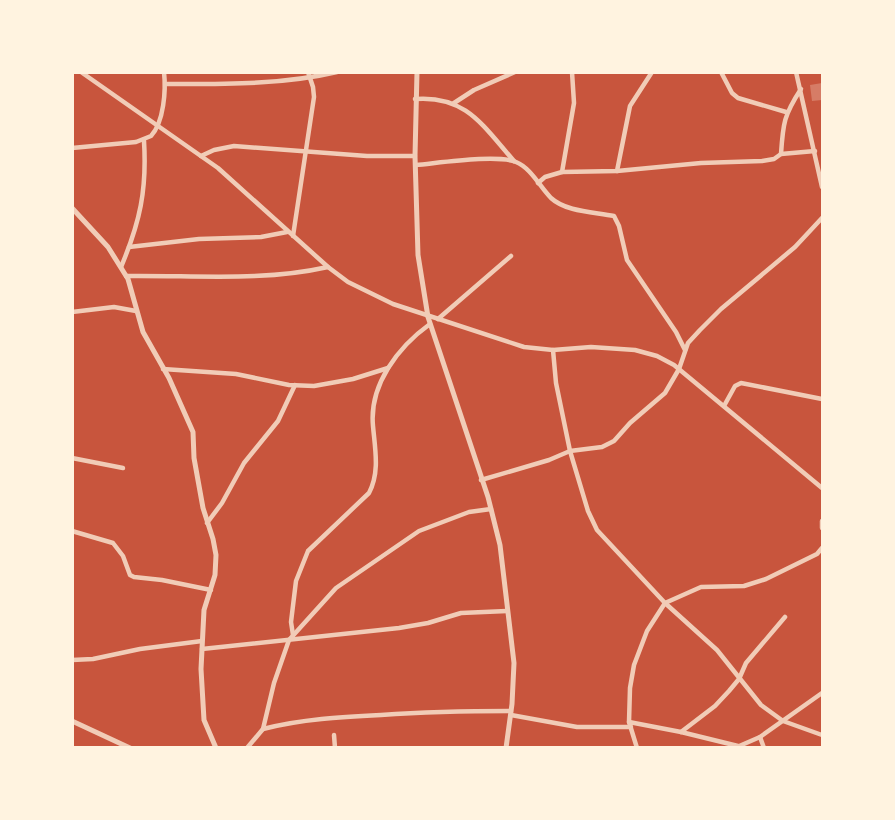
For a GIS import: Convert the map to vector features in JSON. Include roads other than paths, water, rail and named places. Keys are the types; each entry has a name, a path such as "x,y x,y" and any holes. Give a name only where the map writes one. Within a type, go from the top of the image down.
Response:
{"street":[{"path":"81,72 218,168 287,232 348,282 378,297 428,317 524,347 553,350 591,347 635,350 657,356 679,369 822,488"},
{"path":"72,148 144,141 154,134 163,108 166,84 164,72"},
{"path":"166,84 246,83 338,72"},
{"path":"417,72 415,156 418,255 428,317 491,510 500,545 514,663 511,713 506,748"},
{"path":"454,103 474,90 515,72"},
{"path":"562,172 574,103 572,72"},
{"path":"617,171 630,106 652,72"},
{"path":"721,72 732,93 738,98 786,112"},
{"path":"796,72 822,178 822,187"},
{"path":"293,236 314,97 309,75"},
{"path":"781,154 782,127 786,112 801,89"},
{"path":"415,99 430,98 454,103 478,120 514,161 527,170 561,205 617,218 627,260 676,332 685,350"},
{"path":"121,267 136,233 144,188 144,141"},
{"path":"201,156 214,150 234,146 367,156 415,156"},
{"path":"538,183 545,177 562,172 617,171 701,162 762,162 774,160 781,154 814,151"},
{"path":"416,165 484,160 514,161"},
{"path":"72,208 108,247 126,276 143,332 193,432 194,458 207,523 214,539 216,555 212,590 204,610 201,698 204,720 216,748"},
{"path":"481,480 570,452 602,447 614,441 630,423 665,393 679,369 688,343 721,309 795,247 822,218"},
{"path":"129,247 199,239 261,237 287,232"},
{"path":"438,319 511,256"},
{"path":"126,276 253,277 303,273 328,267"},
{"path":"72,312 114,307 136,311"},
{"path":"293,635 291,622 296,581 298,571 308,550 369,494 375,482 376,448 372,403 388,368 430,324"},
{"path":"553,350 556,383 570,452 588,512 597,530 665,603 717,650 761,705 783,721 822,735"},
{"path":"163,369 236,374 295,385 314,386 353,379 388,368"},
{"path":"724,406 735,386 741,383 822,398"},
{"path":"207,523 222,502 244,463 278,420 295,385"},
{"path":"72,458 123,468"},
{"path":"247,748 263,729 274,683 289,640 336,588 419,531 469,512 491,510"},
{"path":"822,521 822,528"},
{"path":"72,530 113,543 123,556 130,575 134,577 162,580 212,590"},
{"path":"637,748 630,724 630,688 634,665 646,631 665,603 701,587 744,586 766,579 817,554 822,548"},
{"path":"202,649 399,628 428,623 461,613 507,611"},
{"path":"681,732 715,706 739,679 746,663 785,616"},
{"path":"72,660 93,659 140,649 202,641"},
{"path":"263,729 292,722 351,716 457,710 511,713 577,727 630,724 681,732 737,747 760,737 822,693"},
{"path":"72,721 130,748"},
{"path":"334,735 334,748"},
{"path":"760,737 764,748"}]}
